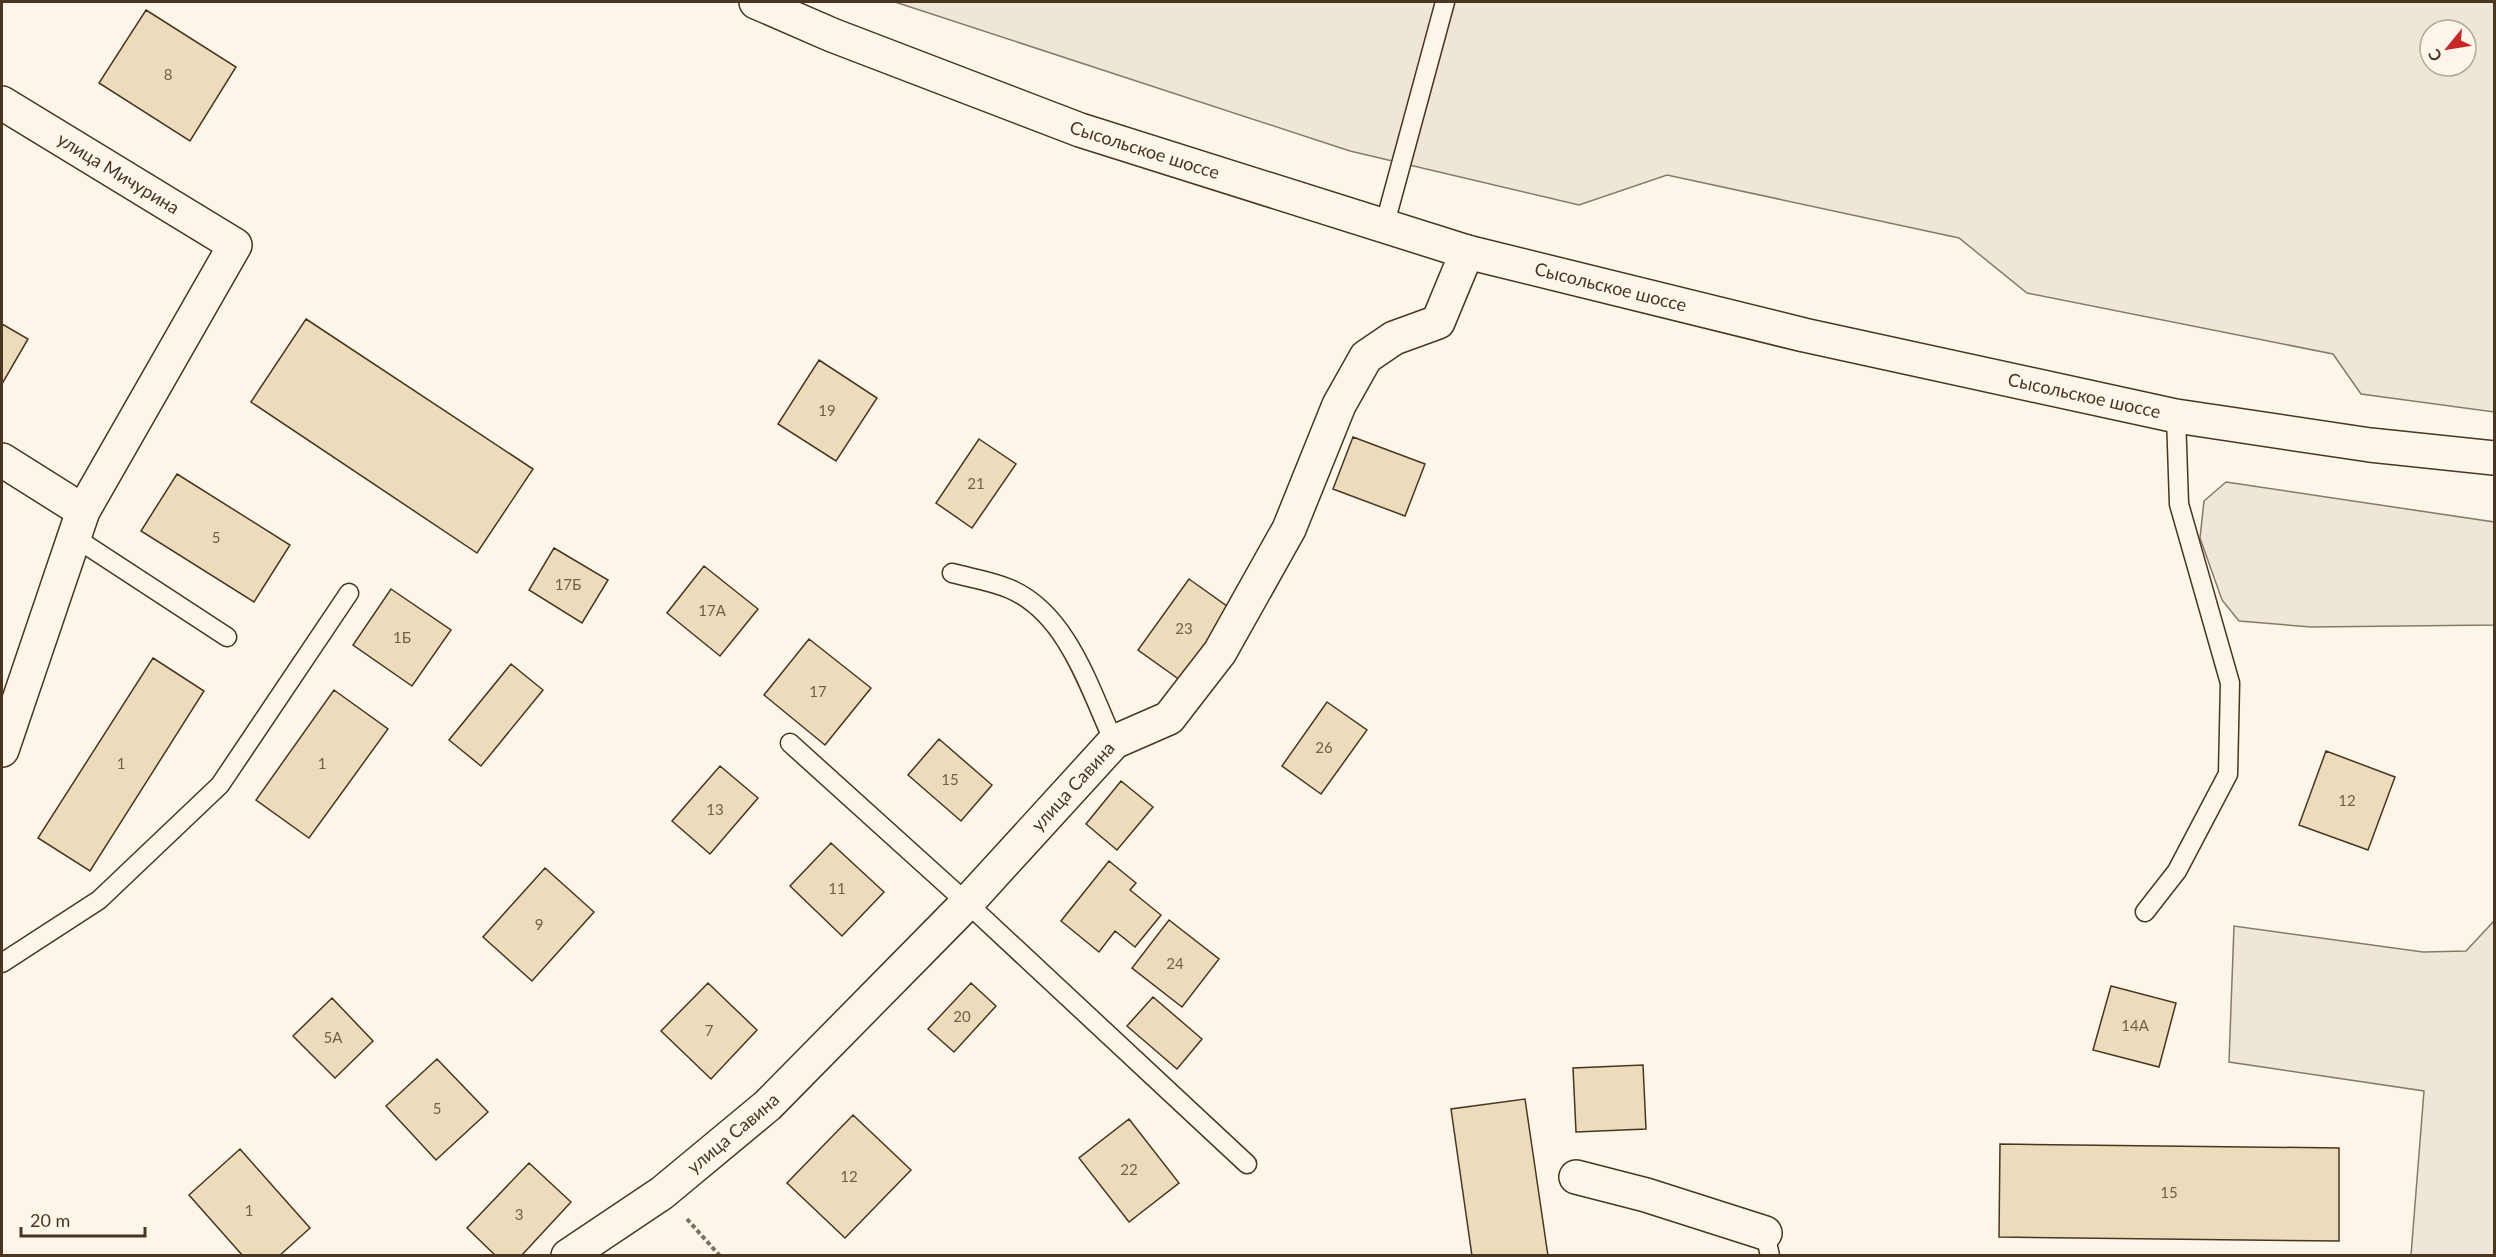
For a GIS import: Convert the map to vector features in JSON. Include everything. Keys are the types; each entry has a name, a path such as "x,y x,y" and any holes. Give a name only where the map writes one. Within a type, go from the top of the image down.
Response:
{"main road":[{"name":"Сысольское шоссе","path":"756,2 832,35 1080,130 1467,252 1804,335 2176,416 2370,445 2494,458"},
{"name":"улица Мичурина","path":"2,103 235,245 79,524"},
{"name":"улица Савина","path":"568,1256 662,1192 768,1105 967,903 1114,742 1169,718 1220,652 1289,529 1339,405 1366,357 1394,338 1438,322 1467,252"},
{"path":"2,460 79,524 2,750"},
{"path":"1576,1178 1646,1195 1767,1244"}],"lane":[{"path":"1384,227 1445,2"},
{"path":"2145,912 2177,871 2228,774 2230,683 2179,504 2176,416"},
{"path":"79,524 227,637"},
{"path":"952,573 1010,589 1034,604 1052,623 1073,653 1114,742"},
{"path":"2,963 99,900 220,785 349,593"},
{"path":"790,743 967,903 1247,1164"}],"path":[{"path":"662,1192 720,1256"}],"shaded area":[{"path":"895,2 2494,2 2494,412 2361,394 2333,354 2027,293 1959,238 1667,175 1579,205 1350,151"},
{"path":"2226,482 2494,522 2494,625 2311,627 2239,621 2222,600 2200,538 2204,501"},
{"path":"2494,921 2494,1255 2411,1255 2424,1091 2229,1062 2234,926 2423,952 2466,951"}],"building":[{"path":"146,10 236,67 190,141 99,83"},
{"path":"306,319 533,469 477,553 251,402"},
{"path":"2,324 28,339 2,384"},
{"path":"819,360 877,398 836,461 778,424"},
{"path":"1353,437 1425,464 1405,516 1333,489"},
{"path":"979,439 1016,464 972,528 936,503"},
{"path":"177,474 290,545 254,602 141,531"},
{"path":"554,548 608,580 582,623 529,590"},
{"path":"704,566 758,609 720,656 667,613"},
{"path":"1189,579 1231,609 1180,680 1138,650"},
{"path":"391,589 451,630 412,686 353,645"},
{"path":"809,639 871,688 825,745 764,695"},
{"path":"153,658 204,691 90,871 38,838"},
{"path":"511,664 543,690 481,766 449,740"},
{"path":"334,690 388,729 309,838 256,800"},
{"path":"1327,702 1367,730 1321,794 1282,766"},
{"path":"939,739 992,785 961,821 908,775"},
{"path":"2326,751 2395,777 2368,850 2299,825"},
{"path":"720,766 758,798 710,854 672,821"},
{"path":"1121,781 1153,807 1117,850 1086,824"},
{"path":"831,843 884,892 842,936 790,886"},
{"path":"1109,861 1136,883 1130,890 1161,915 1135,947 1115,931 1099,952 1061,921"},
{"path":"545,868 594,912 532,981 483,937"},
{"path":"1169,920 1219,959 1182,1007 1132,968"},
{"path":"708,983 757,1030 711,1079 661,1031"},
{"path":"971,983 996,1006 954,1052 928,1029"},
{"path":"2111,986 2176,1003 2159,1067 2093,1050"},
{"path":"1153,997 1202,1039 1177,1069 1127,1026"},
{"path":"332,998 373,1041 335,1078 293,1036"},
{"path":"437,1059 488,1112 436,1160 386,1106"},
{"path":"1643,1065 1646,1129 1576,1132 1573,1068"},
{"path":"1525,1099 1548,1256 1472,1256 1451,1109"},
{"path":"853,1115 911,1170 845,1238 787,1183"},
{"path":"1129,1119 1179,1183 1129,1222 1079,1158"},
{"path":"2000,1144 2339,1148 2339,1241 1999,1237"},
{"path":"240,1149 310,1228 279,1256 243,1256 189,1195"},
{"path":"529,1163 571,1202 521,1256 496,1256 467,1228"}]}
